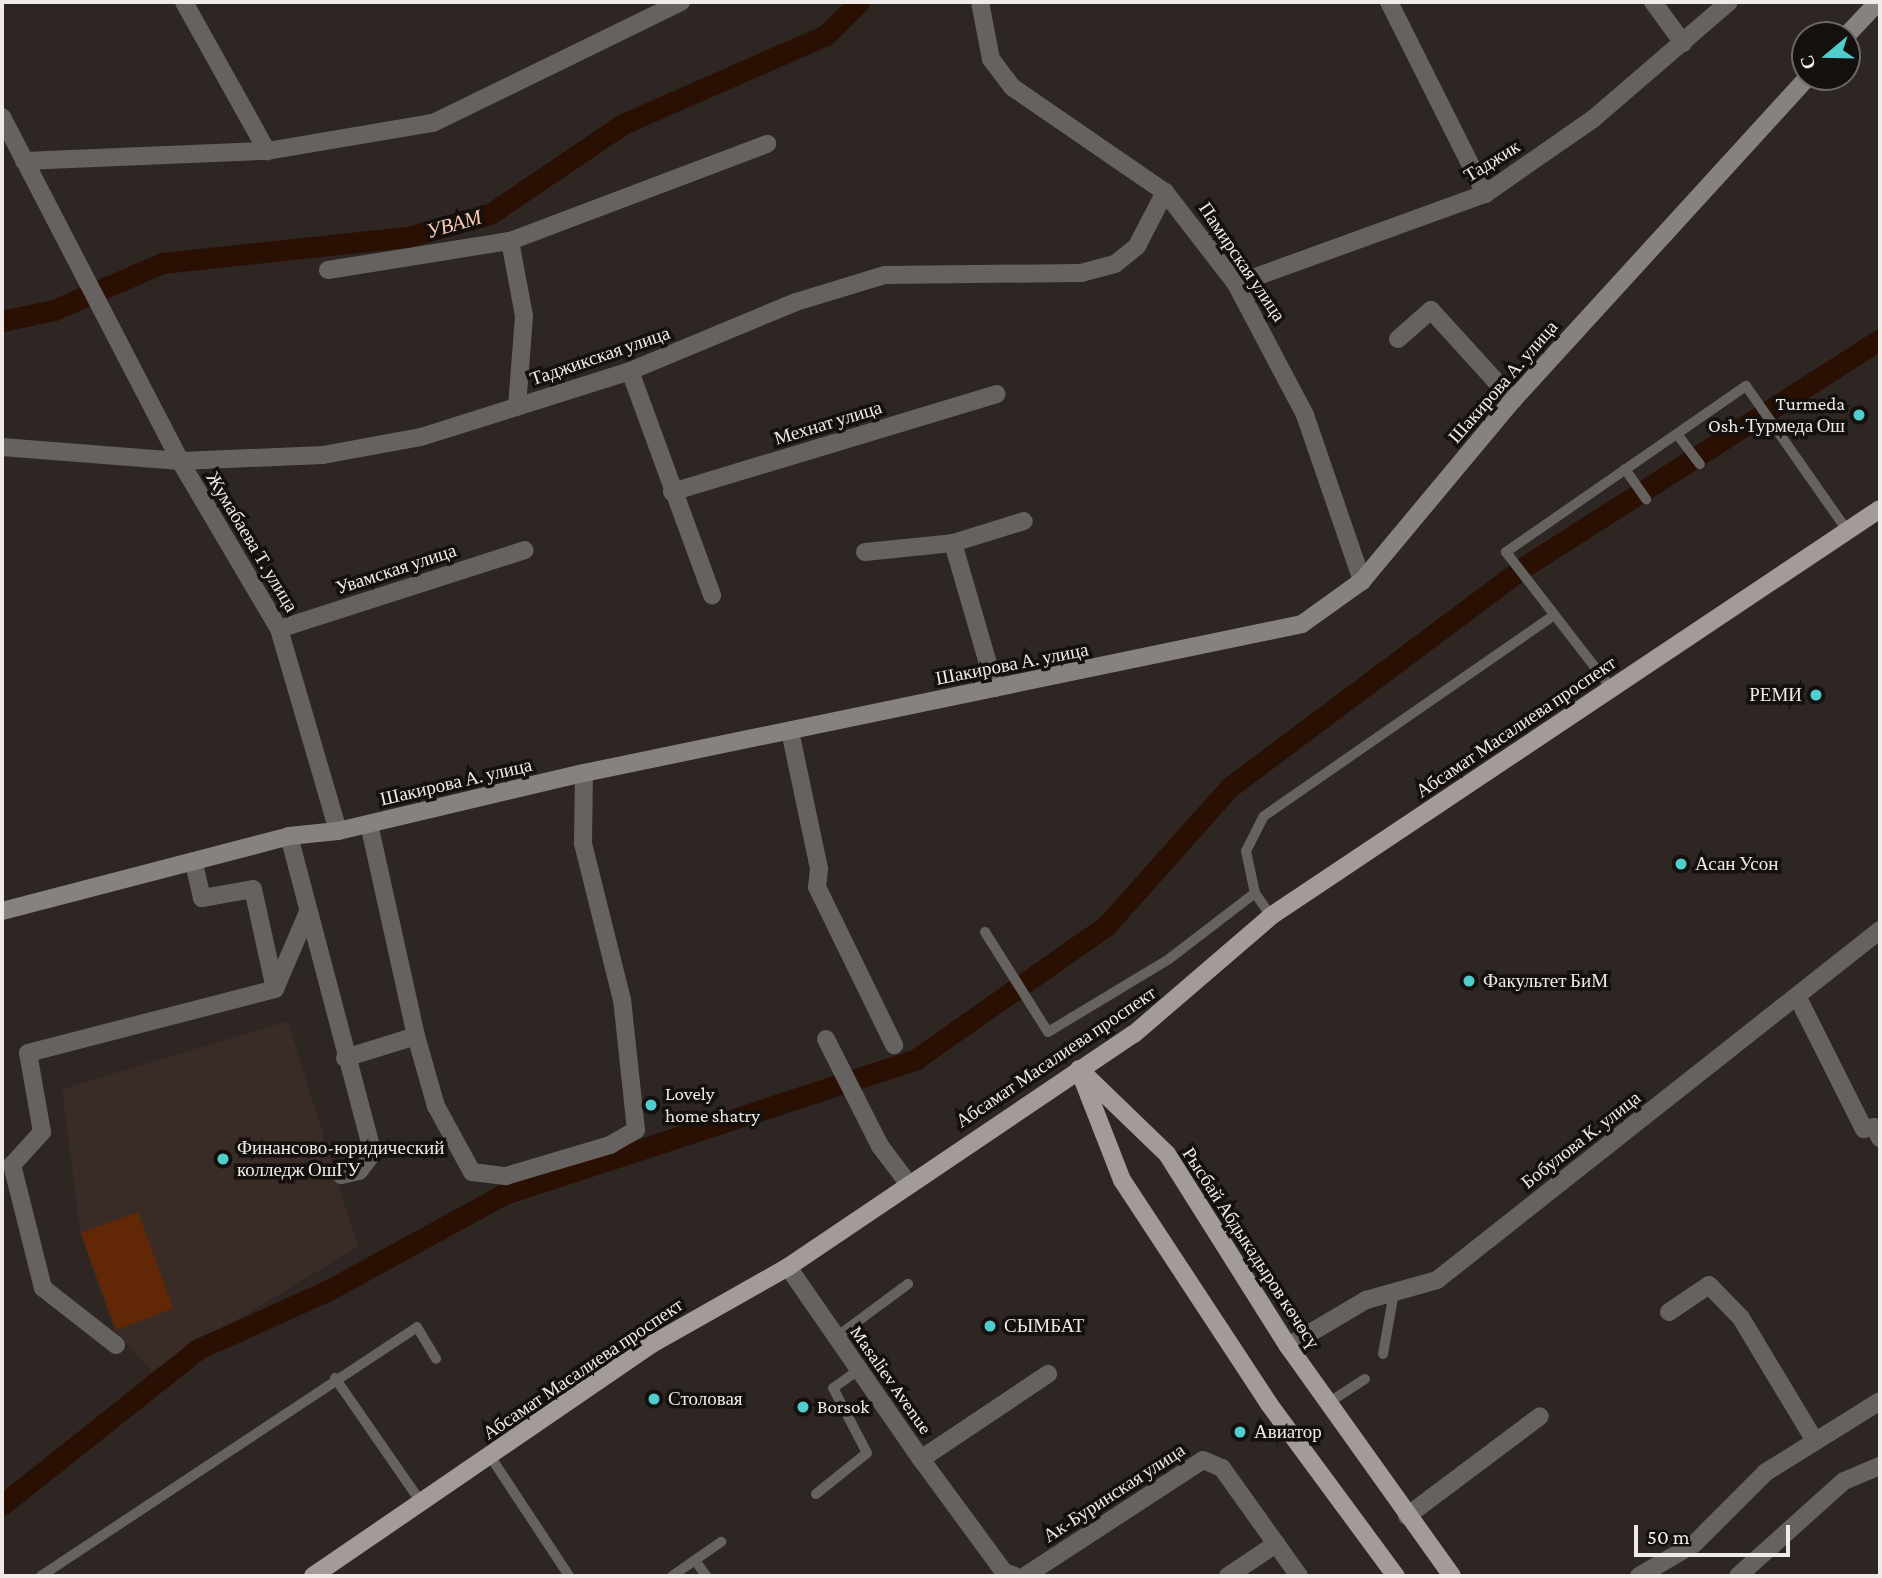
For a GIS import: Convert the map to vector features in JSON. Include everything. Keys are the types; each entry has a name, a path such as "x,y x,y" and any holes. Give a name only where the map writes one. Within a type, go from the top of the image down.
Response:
{"main road":[{"path":"1860,21 1878,2"},
{"name":"Шакирова А. улица","path":"2,911 289,835 338,831 584,773 1264,635 1302,624 1362,581 1513,400 1795,91"},
{"name":"Абсамат Масалиева проспект","path":"313,1576 652,1344 788,1267 908,1182 1079,1069 1174,1003 1271,916 1880,509"},
{"path":"1079,1069 1122,1181 1269,1404 1396,1576"},
{"name":"Рысбай Абдыкадыров көчөсү","path":"1079,1069 1167,1154 1288,1346 1406,1516 1452,1576"}],"street":[{"path":"184,2 267,151"},
{"path":"23,161 267,151 433,123 681,2"},
{"name":"Памирская улица","path":"980,2 991,59 1012,87 1166,192 1236,284 1305,415 1362,581"},
{"path":"1389,2 1485,194"},
{"path":"1653,2 1683,43"},
{"name":"Таджик","path":"1236,284 1485,194 1593,118 1729,2"},
{"name":"Жумабаева Т. улица","path":"2,117 180,461 279,629 338,831"},
{"path":"328,270 510,241 767,144"},
{"name":"Таджикская улица","path":"2,447 180,461 323,455 421,437 630,371 796,302 885,275 1082,273 1115,264 1137,246 1166,192"},
{"path":"510,241 524,316 517,407"},
{"path":"1398,339 1431,310 1513,400"},
{"path":"630,371 672,492 712,595"},
{"name":"Мехнат улица","path":"672,492 997,394"},
{"path":"865,552 953,543 1024,521"},
{"path":"953,543 995,688"},
{"name":"Увамская улица","path":"279,629 525,550"},
{"path":"790,731 819,869 817,887 894,1045"},
{"path":"369,824 416,1036 436,1106 472,1172 506,1176 610,1145 636,1130 622,1000 583,843 584,773"},
{"path":"289,835 345,1058 373,1153 359,1171 341,1175"},
{"path":"194,862 202,898 253,889 275,989"},
{"path":"275,989 308,912"},
{"name":"Бобулова К. улица","path":"1288,1346 1366,1300 1437,1280 1880,930"},
{"path":"116,1345 43,1288 12,1165 42,1132 28,1053 275,989"},
{"path":"1797,996 1864,1129 1874,1127 1880,1138"},
{"path":"345,1058 416,1036"},
{"path":"826,1039 850,1093 908,1182"},
{"name":"Masaliev Avenue","path":"788,1267 857,1371 921,1459 1048,1374"},
{"path":"1668,1312 1709,1285 1741,1318 1815,1441"},
{"path":"1639,1576 1695,1544 1766,1472 1880,1401"},
{"path":"1406,1516 1540,1416"},
{"path":"921,1459 1004,1572 1015,1576"},
{"name":"Ак-Буринская улица","path":"1025,1576 1203,1460 1222,1468 1299,1576"},
{"path":"1738,1576 1844,1481 1880,1466"},
{"path":"1228,1576 1276,1544"}],"lane":[{"path":"1611,688 1506,552 1746,386 1765,418 1847,530"},
{"path":"1676,433 1700,464"},
{"path":"1625,469 1646,499"},
{"path":"1271,916 1255,893 1246,850 1264,816 1553,616"},
{"path":"985,932 1048,1032 1169,959 1255,893"},
{"path":"835,1338 908,1284"},
{"path":"1383,1354 1394,1292"},
{"path":"41,1576 335,1378 417,1327 436,1359"},
{"path":"816,1494 867,1453 833,1388 857,1371"},
{"path":"335,1378 421,1502"},
{"path":"1328,1404 1365,1379"},
{"path":"490,1456 569,1576"},
{"path":"672,1576 721,1542"},
{"path":"695,1560 706,1576"}],"shaded area":[{"path":"288,1021 358,1247 152,1371 114,1330 80,1232 62,1089"},
{"path":"138,1212 173,1309 116,1330 81,1233"}],"waterway":[{"name":"УВАМ","path":"2,321 54,310 162,263 407,237 490,214 623,124 826,35 859,2"},
{"path":"2,1505 198,1349 327,1291 504,1194 916,1059 1106,926 1230,787 1524,567 1880,339"}],"place":[{"name":"Turmeda Osh-Турмеда Ош","path":"1859,415"},
{"name":"РЕМИ","path":"1816,695"},
{"name":"Асан Усон","path":"1681,864"},
{"name":"Факультет БиМ","path":"1469,981"},
{"name":"Lovely home shatry","path":"651,1105"},
{"name":"Финансово-юридический колледж ОшГУ","path":"223,1159"},
{"name":"СЫМБАТ","path":"990,1326"},
{"name":"Столовая","path":"654,1399"},
{"name":"Borsok","path":"803,1407"},
{"name":"Авиатор","path":"1240,1432"}]}
